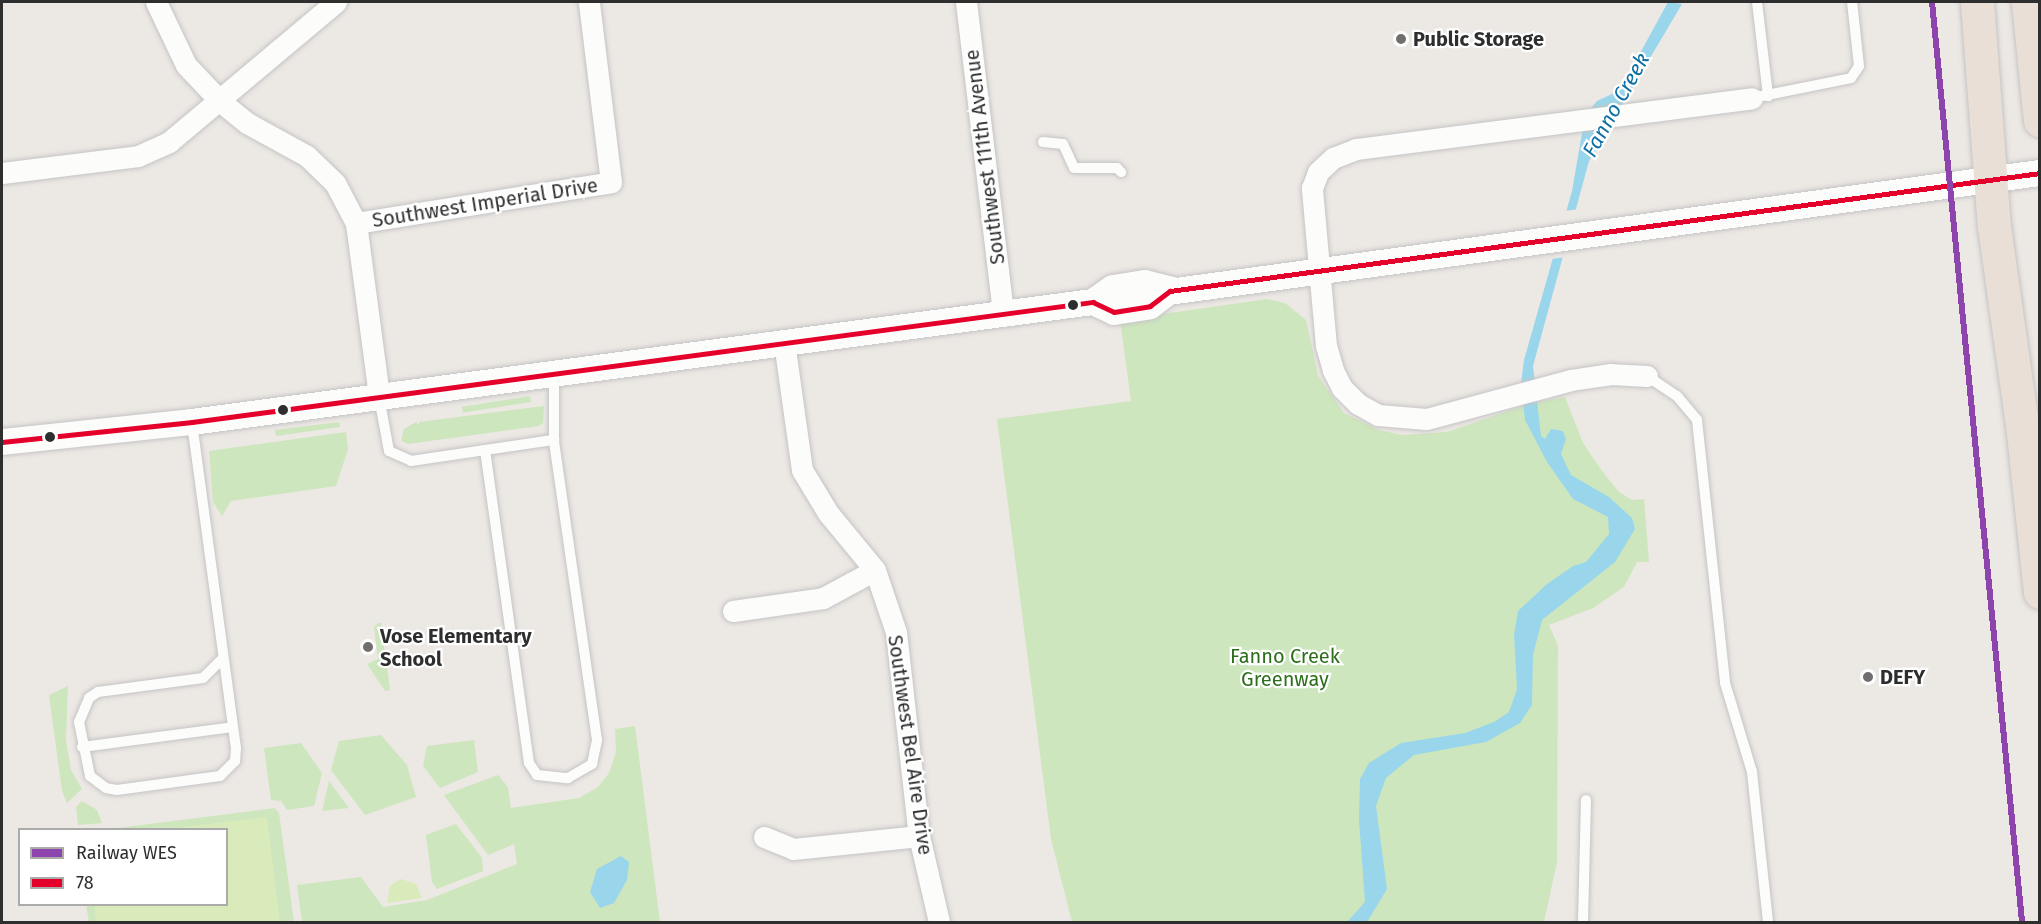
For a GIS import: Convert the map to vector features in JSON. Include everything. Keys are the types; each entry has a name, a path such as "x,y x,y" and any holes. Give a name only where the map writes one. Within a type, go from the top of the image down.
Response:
{"highway":[{"path":"1977,2 1991,179 2023,433 2040,592"},
{"path":"2028,2 2040,120"}],"street":[{"path":"156,2 186,65 221,102 247,123 307,156 335,183 356,223 379,396"},
{"path":"2,173 138,156 169,142 221,102 336,2"},
{"name":"Southwest Imperial Drive","path":"356,223 611,183 589,2"},
{"name":"Southwest 111th Avenue","path":"966,2 1003,314"},
{"path":"1647,376 1611,374 1571,380 1426,419 1378,415 1358,404 1342,388 1333,370 1326,346 1312,188 1318,172 1334,158 1375,146 1574,124 1760,97"},
{"path":"2,442 192,422 1093,302 1114,312 1150,306 1170,291 1634,228 1831,198 2040,173"},
{"name":"Southwest Bel Aire Drive","path":"784,342 802,470 828,513 875,570 896,632 919,836 939,922"},
{"path":"732,611 823,598 875,570"},
{"path":"764,837 793,849 919,836"}],"lane":[{"path":"1757,2 1760,97 1851,78 1859,66 1852,2"},
{"path":"1043,142 1064,144 1074,168 1116,168 1121,172"},
{"path":"486,450 529,763 537,775 568,778 592,764 597,740 554,440 554,374"},
{"path":"1647,376 1677,396 1697,420 1725,683 1752,772 1768,922"},
{"path":"379,396 389,451 400,458 411,461 554,440"},
{"path":"192,422 233,727 235,761 220,776 117,790 106,788 90,776 82,747 82,709 98,692 203,678 223,658"},
{"path":"82,747 233,727"},
{"path":"1583,922 1586,800"}],"green space":[{"name":"Fanno Creek Greenway","path":"1267,299 1285,303 1306,320 1318,376 1344,413 1379,430 1402,435 1447,432 1528,404 1565,397 1583,443 1602,471 1619,492 1632,500 1644,499 1649,562 1637,562 1624,587 1593,608 1549,625 1558,646 1557,862 1544,922 1072,922 1051,839 997,419 1131,401 1120,320"},
{"path":"530,396 531,402 463,413 462,407"},
{"path":"544,406 543,423 539,426 408,444 401,441 404,429 416,422 419,425 419,422"},
{"path":"339,422 340,427 276,436 275,430"},
{"path":"346,432 348,449 336,486 231,501 222,516 213,502 209,451"},
{"path":"381,623 390,690 385,691 367,664 378,659 374,627"},
{"path":"68,686 66,740 71,770 82,789 67,803 62,791 49,695"},
{"path":"635,726 660,922 302,922 297,885 361,877 383,907 427,900 517,864 514,844 488,855 444,795 498,775 508,787 511,808 579,798 598,787 609,773 616,752 615,729"},
{"path":"381,735 407,765 416,797 365,815 331,770 339,741"},
{"path":"474,740 478,772 440,788 423,766 427,746"},
{"path":"301,743 322,773 314,806 287,810 281,801 271,800 264,748"},
{"path":"329,781 349,808 322,811"},
{"path":"82,801 97,810 102,823 78,825 76,807"},
{"path":"275,808 279,813 294,922 89,922 86,906 228,906 228,828 118,828"},
{"path":"267,817 280,922 96,922 94,906 228,906 228,828 176,828"},
{"path":"456,824 482,858 483,871 437,889 432,882 426,835"},
{"path":"401,879 416,884 422,898 387,903 390,886"}],"water":[{"name":"Fanno Creek","path":"1668,2 1682,4 1589,161 1533,366 1541,436 1545,439 1551,429 1563,431 1566,439 1561,454 1571,475 1609,497 1632,518 1635,529 1615,562 1542,620 1533,655 1532,705 1520,723 1486,742 1414,755 1386,778 1376,806 1387,889 1367,922 1347,922 1365,902 1359,820 1360,779 1369,763 1401,743 1465,733 1494,722 1509,712 1517,689 1514,635 1518,611 1547,584 1573,566 1586,562 1609,534 1608,517 1573,499 1547,462 1525,420 1521,384 1524,360 1572,191 1585,116 1597,101 1612,94 1627,77"},
{"path":"621,856 629,862 627,880 614,903 600,908 590,892 597,869"}],"pier":[{"path":"1581,209 1567,257 1550,259 1563,211"}],"rail line":[{"name":"WES","path":"1932,2 2022,922"}],"transit line":[{"name":"78","path":"2,442 192,422 1093,302 1114,312 1150,306 1170,291 2040,173"}],"place":[{"name":"Public Storage","path":"1401,39"},
{"name":"Vose Elementary School","path":"368,647"},
{"name":"DEFY","path":"1868,677"}]}
